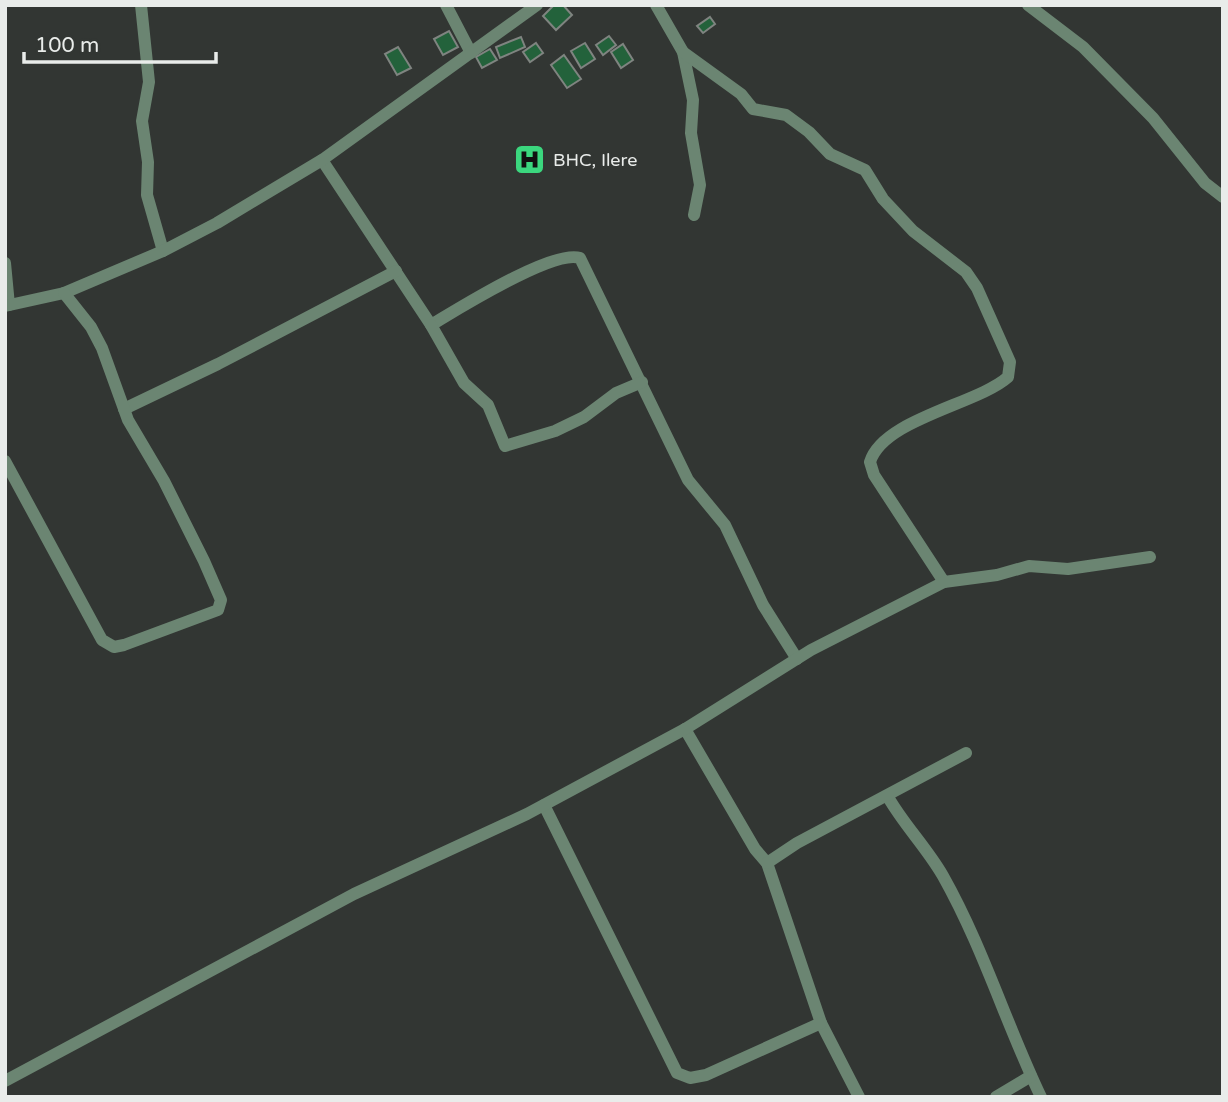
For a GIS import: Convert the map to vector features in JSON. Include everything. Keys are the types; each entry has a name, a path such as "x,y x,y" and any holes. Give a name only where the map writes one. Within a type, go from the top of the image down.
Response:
{"street":[{"path":"141,5 149,82 142,121 148,162 146,189 163,251"},
{"path":"446,5 471,53"},
{"path":"5,262 7,306 64,293 163,251 217,223 322,160 537,5"},
{"path":"656,5 683,52 694,100 691,133 699,172 694,215"},
{"path":"1028,5 1083,47 1153,118 1205,183 1223,197"},
{"path":"683,52 741,94 753,109 786,116 810,132 830,154 865,170 883,199 906,224 966,272 977,288 1010,362 1008,377 938,410 893,436 877,448 870,462 874,475 944,582"},
{"path":"322,160 431,325 464,383 488,405 505,446 555,431 584,416 616,393 642,382"},
{"path":"431,325 520,274 575,256 584,263 688,480 725,525 763,605 797,659"},
{"path":"124,409 218,364 396,271"},
{"path":"5,461 102,640 114,646 124,645 218,610 220,600 204,561 124,409 102,348 91,327 64,293"},
{"path":"5,1081 144,1008 244,950 354,894 544,805 685,729 797,659 944,582 997,575 1029,566 1068,569 1150,557"},
{"path":"685,729 755,849 767,863 821,1023 859,1097"},
{"path":"767,863 812,835 888,797 966,753"},
{"path":"888,797 905,827 947,885 982,953 1041,1097"},
{"path":"544,805 677,1073 690,1078 706,1075 821,1023"},
{"path":"996,1097 1031,1076"}],"building":[{"path":"554,5 563,5 572,15 556,30 543,16"},
{"path":"710,17 715,24 703,33 697,26"},
{"path":"449,31 458,47 443,55 434,39"},
{"path":"609,36 616,45 603,55 596,45"},
{"path":"521,37 525,47 500,58 496,47"},
{"path":"536,43 543,53 530,62 523,52"},
{"path":"585,43 595,59 581,68 571,51"},
{"path":"623,44 633,60 621,68 611,52"},
{"path":"398,47 411,68 397,75 385,54"},
{"path":"490,49 497,60 482,68 476,57"},
{"path":"564,55 581,79 567,88 551,65"}],"place":[{"name":"BHC, Ilere","path":"530,160"}]}
